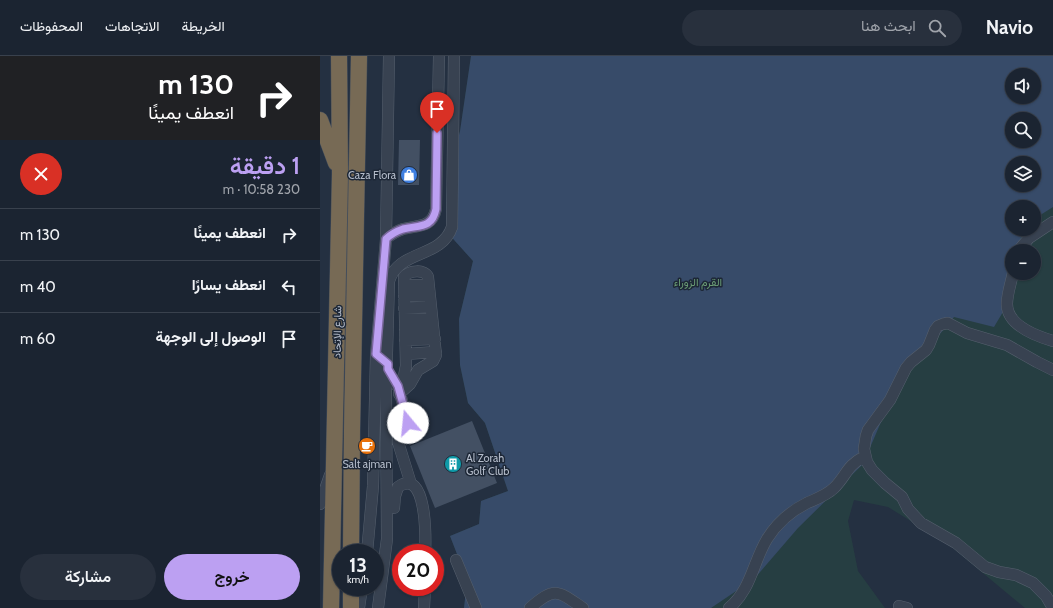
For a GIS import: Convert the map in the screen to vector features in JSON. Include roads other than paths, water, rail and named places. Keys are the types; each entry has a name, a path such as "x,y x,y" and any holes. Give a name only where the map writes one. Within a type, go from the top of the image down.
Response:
{"highway":[{"name":"شارع الإتحاد","path":"331,608 340,174 339,56"},
{"name":"شارع الإتحاد","path":"351,544 359,56"},
{"path":"320,120 340,174"},
{"path":"351,596 351,608"}],"street":[{"path":"368,544 373,486 376,354 387,222 388,56"},
{"path":"387,222 401,227 423,226 430,222 434,217 436,209 439,56"},
{"path":"426,544 423,508 416,488 411,484 398,438 399,434 408,423 388,369 389,287 391,275 402,261 440,244 448,237 452,228 454,56"},
{"path":"1024,244 1029,238 1053,222"},
{"path":"386,239 397,231 411,227"},
{"path":"375,398 395,389 410,384 418,370 431,363 435,358 436,352 428,275 422,271 406,274 404,277 406,366 404,376 395,389 388,539 378,608"},
{"path":"1011,280 1007,299 1008,311 1011,317 1020,326 1053,341"},
{"path":"404,296 431,302"},
{"path":"404,308 431,302"},
{"path":"1053,370 1017,350 997,341 967,332 948,324 938,326 929,345 906,368 890,400 868,430 864,443 865,456 872,470 902,497 908,509 921,523 956,543 985,567 999,572 1016,575 1033,583 1046,596 1053,608"},
{"path":"405,330 433,329"},
{"path":"405,330 433,329"},
{"path":"406,354 436,352"},
{"path":"376,354 388,364"},
{"path":"406,366 431,363"},
{"path":"729,608 745,590 762,547 774,529 789,514 828,493 837,485 853,463 865,456"},
{"path":"320,504 335,463"},
{"path":"394,541 395,491 402,484 411,484"},
{"path":"456,560 476,608"},
{"path":"530,608 543,596 555,593 562,594 583,608"},
{"path":"359,608 361,596"},
{"path":"424,608 425,596"}],"water":[{"name":"القرم الزوراء","path":"471,56 1053,56 1053,207 1041,215 1041,200 1005,200 1005,236 1021,236 1020,244 1005,244 1005,280 1013,280 1013,295 994,327 954,317 896,387 863,464 798,528 754,579 711,608 464,608 467,580 450,536 479,524 481,501 508,491 485,423 468,403 460,365 459,319 473,261 446,231 447,185 460,131"}],"place":[{"name":"Caza Flora","path":"409,175"},
{"name":"Salt ajman","path":"367,446"},
{"name":"Al Zorah Golf Club","path":"453,464"}]}
